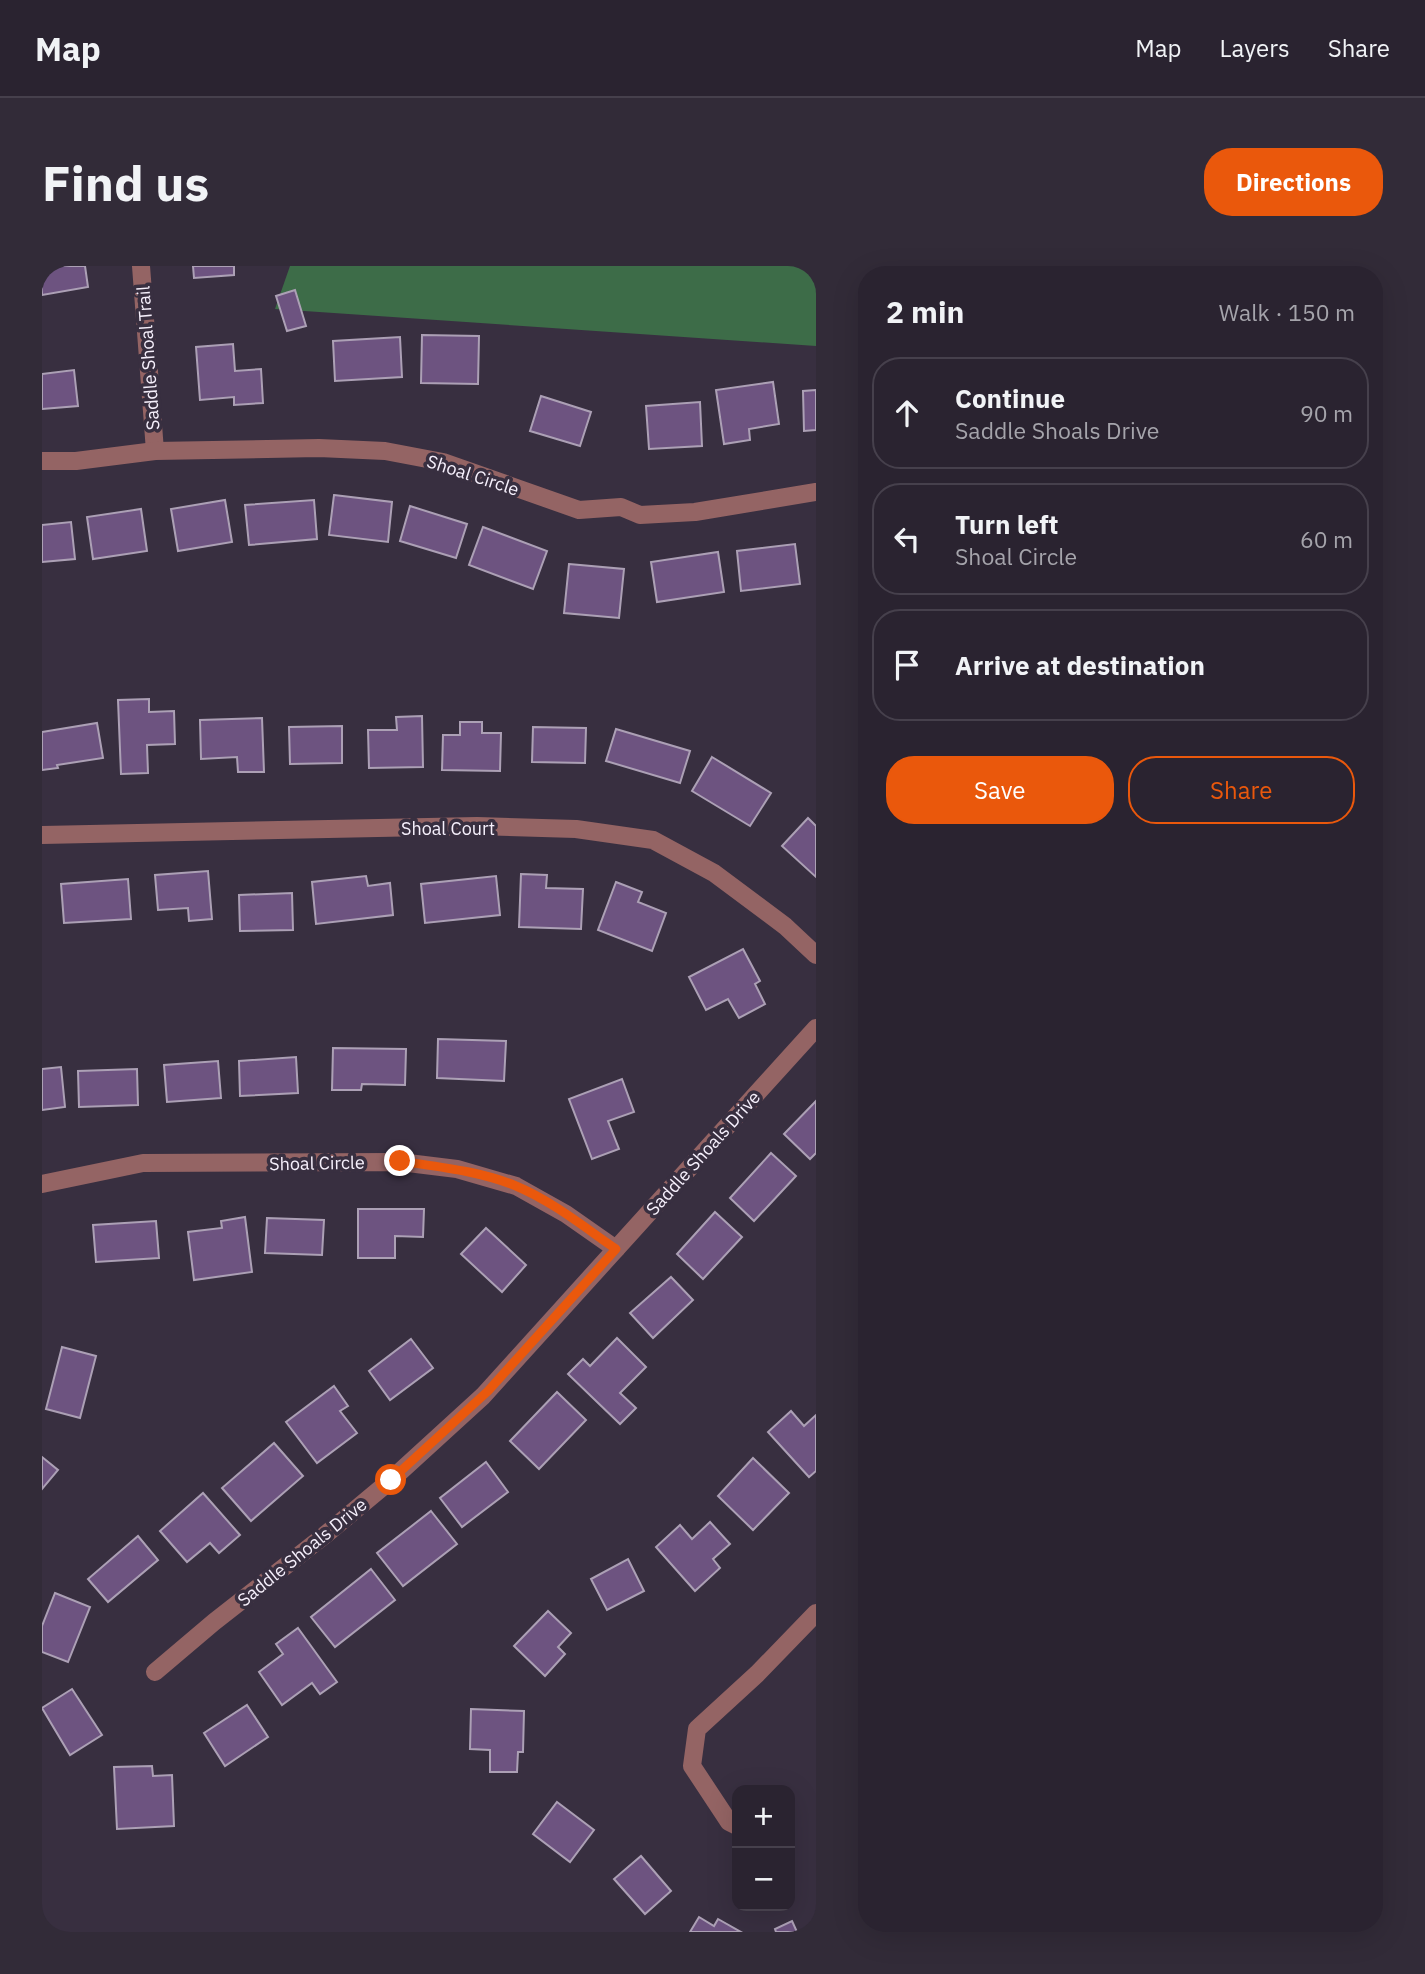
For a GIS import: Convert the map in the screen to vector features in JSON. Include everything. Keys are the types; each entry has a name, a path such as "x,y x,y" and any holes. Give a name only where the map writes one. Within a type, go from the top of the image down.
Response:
{"street":[{"name":"Saddle Shoal Trail","path":"141,266 155,451"},
{"name":"Shoal Circle","path":"42,461 76,461 155,451 318,448 384,451 443,462 579,510 621,507 640,515 695,512 816,492"},
{"name":"Shoal Court","path":"42,835 477,826 576,829 653,840 714,873 785,926 816,955"},
{"name":"Saddle Shoals Drive","path":"155,1672 408,1465 488,1391 816,1028"},
{"name":"Shoal Circle","path":"42,1184 144,1163 400,1161 457,1169 516,1186 566,1214 616,1249"},
{"path":"732,1824 692,1766 697,1729 816,1613"}],"green space":[{"path":"290,266 816,266 816,346 275,309"}],"building":[{"path":"42,266 85,266 88,287 42,295"},
{"path":"193,266 234,266 234,275 194,278"},
{"path":"295,290 306,326 287,331 276,296"},
{"path":"422,335 479,336 478,384 421,383"},
{"path":"400,337 402,377 335,381 333,341"},
{"path":"233,344 235,371 261,369 263,403 234,405 234,397 200,400 196,347"},
{"path":"74,370 78,406 42,409 42,374"},
{"path":"773,382 779,424 749,429 750,440 724,444 716,390"},
{"path":"816,390 816,430 804,431 803,391"},
{"path":"541,396 591,412 580,446 530,431"},
{"path":"700,402 702,446 649,449 646,406"},
{"path":"334,495 392,502 388,542 329,535"},
{"path":"225,500 232,542 178,551 171,509"},
{"path":"314,500 317,539 249,545 245,505"},
{"path":"410,506 467,524 456,558 400,541"},
{"path":"141,509 147,551 93,559 87,517"},
{"path":"71,522 75,559 42,562 42,525"},
{"path":"483,527 547,551 533,589 469,565"},
{"path":"795,544 800,584 741,591 737,551"},
{"path":"718,552 724,592 657,602 651,562"},
{"path":"569,564 624,569 619,618 564,613"},
{"path":"149,699 149,712 174,711 175,744 147,745 148,773 121,774 118,700"},
{"path":"422,716 423,767 369,768 368,730 397,730 396,717"},
{"path":"262,718 264,772 238,772 237,757 201,759 200,720"},
{"path":"460,722 482,722 482,733 501,733 500,771 442,770 443,735 460,735"},
{"path":"97,723 103,758 42,770 42,732"},
{"path":"342,726 342,763 290,764 289,727"},
{"path":"533,727 586,728 585,763 532,762"},
{"path":"616,729 690,751 680,783 606,761"},
{"path":"712,757 771,793 750,826 692,791"},
{"path":"808,818 816,826 816,877 782,846"},
{"path":"208,871 212,919 189,921 188,908 158,910 155,875"},
{"path":"521,874 547,875 546,888 583,889 581,929 519,927"},
{"path":"366,876 368,886 390,883 393,915 316,924 312,882"},
{"path":"496,876 500,915 425,923 421,884"},
{"path":"128,879 131,919 64,923 61,884"},
{"path":"616,882 642,892 638,902 666,913 652,951 598,930"},
{"path":"292,893 293,930 240,931 239,895"},
{"path":"743,949 760,981 755,984 765,1004 739,1018 728,999 706,1010 689,977"},
{"path":"438,1039 506,1041 504,1081 437,1078"},
{"path":"333,1048 406,1049 405,1085 362,1084 361,1090 332,1090"},
{"path":"296,1057 298,1093 240,1096 239,1061"},
{"path":"218,1061 221,1098 167,1102 164,1065"},
{"path":"61,1067 65,1107 42,1110 42,1069"},
{"path":"137,1069 138,1105 79,1107 78,1071"},
{"path":"622,1079 634,1112 608,1121 619,1149 592,1159 569,1099"},
{"path":"816,1101 816,1153 810,1159 784,1134"},
{"path":"771,1153 796,1176 754,1221 730,1198"},
{"path":"358,1209 424,1209 423,1237 395,1236 395,1258 358,1258"},
{"path":"715,1212 742,1237 703,1279 677,1254"},
{"path":"245,1217 252,1272 194,1280 188,1232 222,1228 221,1221"},
{"path":"267,1218 324,1220 322,1255 265,1253"},
{"path":"156,1221 159,1258 96,1262 93,1225"},
{"path":"486,1228 526,1265 502,1292 461,1254"},
{"path":"671,1277 693,1300 653,1338 630,1313"},
{"path":"617,1338 646,1367 620,1393 636,1408 620,1424 568,1374 583,1359 590,1366"},
{"path":"411,1339 433,1368 390,1400 369,1371"},
{"path":"62,1347 96,1356 80,1418 46,1409"},
{"path":"334,1386 348,1406 340,1411 357,1433 317,1463 286,1422"},
{"path":"557,1392 586,1420 539,1469 510,1441"},
{"path":"791,1411 804,1426 816,1415 816,1471 809,1477 768,1432"},
{"path":"274,1443 303,1476 251,1521 222,1488"},
{"path":"42,1457 58,1470 42,1489"},
{"path":"753,1458 789,1493 753,1530 718,1496"},
{"path":"486,1462 508,1492 462,1527 440,1498"},
{"path":"203,1493 240,1535 219,1553 210,1543 187,1562 160,1531"},
{"path":"431,1511 457,1544 403,1586 377,1553"},
{"path":"710,1522 730,1544 713,1559 720,1568 695,1591 656,1547 680,1525 692,1539"},
{"path":"138,1536 158,1560 108,1602 88,1579"},
{"path":"628,1559 644,1591 607,1610 591,1579"},
{"path":"371,1569 395,1600 335,1647 311,1617"},
{"path":"55,1593 90,1607 68,1662 42,1652 42,1626"},
{"path":"548,1611 571,1633 558,1647 565,1654 545,1676 514,1646"},
{"path":"298,1628 337,1682 320,1694 312,1683 282,1705 259,1672 283,1654 276,1644"},
{"path":"72,1689 102,1735 70,1755 42,1708"},
{"path":"247,1705 268,1737 225,1766 204,1733"},
{"path":"471,1709 524,1711 523,1752 518,1752 517,1772 490,1772 490,1750 470,1749"},
{"path":"152,1766 153,1776 172,1775 174,1826 117,1829 114,1767"},
{"path":"557,1802 594,1830 570,1862 533,1834"},
{"path":"641,1856 671,1891 645,1914 614,1879"},
{"path":"699,1917 714,1926 718,1919 741,1932 690,1932"},
{"path":"792,1921 797,1932 776,1932 775,1929"}],"route":[{"path":"391,1480 488,1391 616,1249 566,1214 516,1186 457,1169 400,1161"}]}
